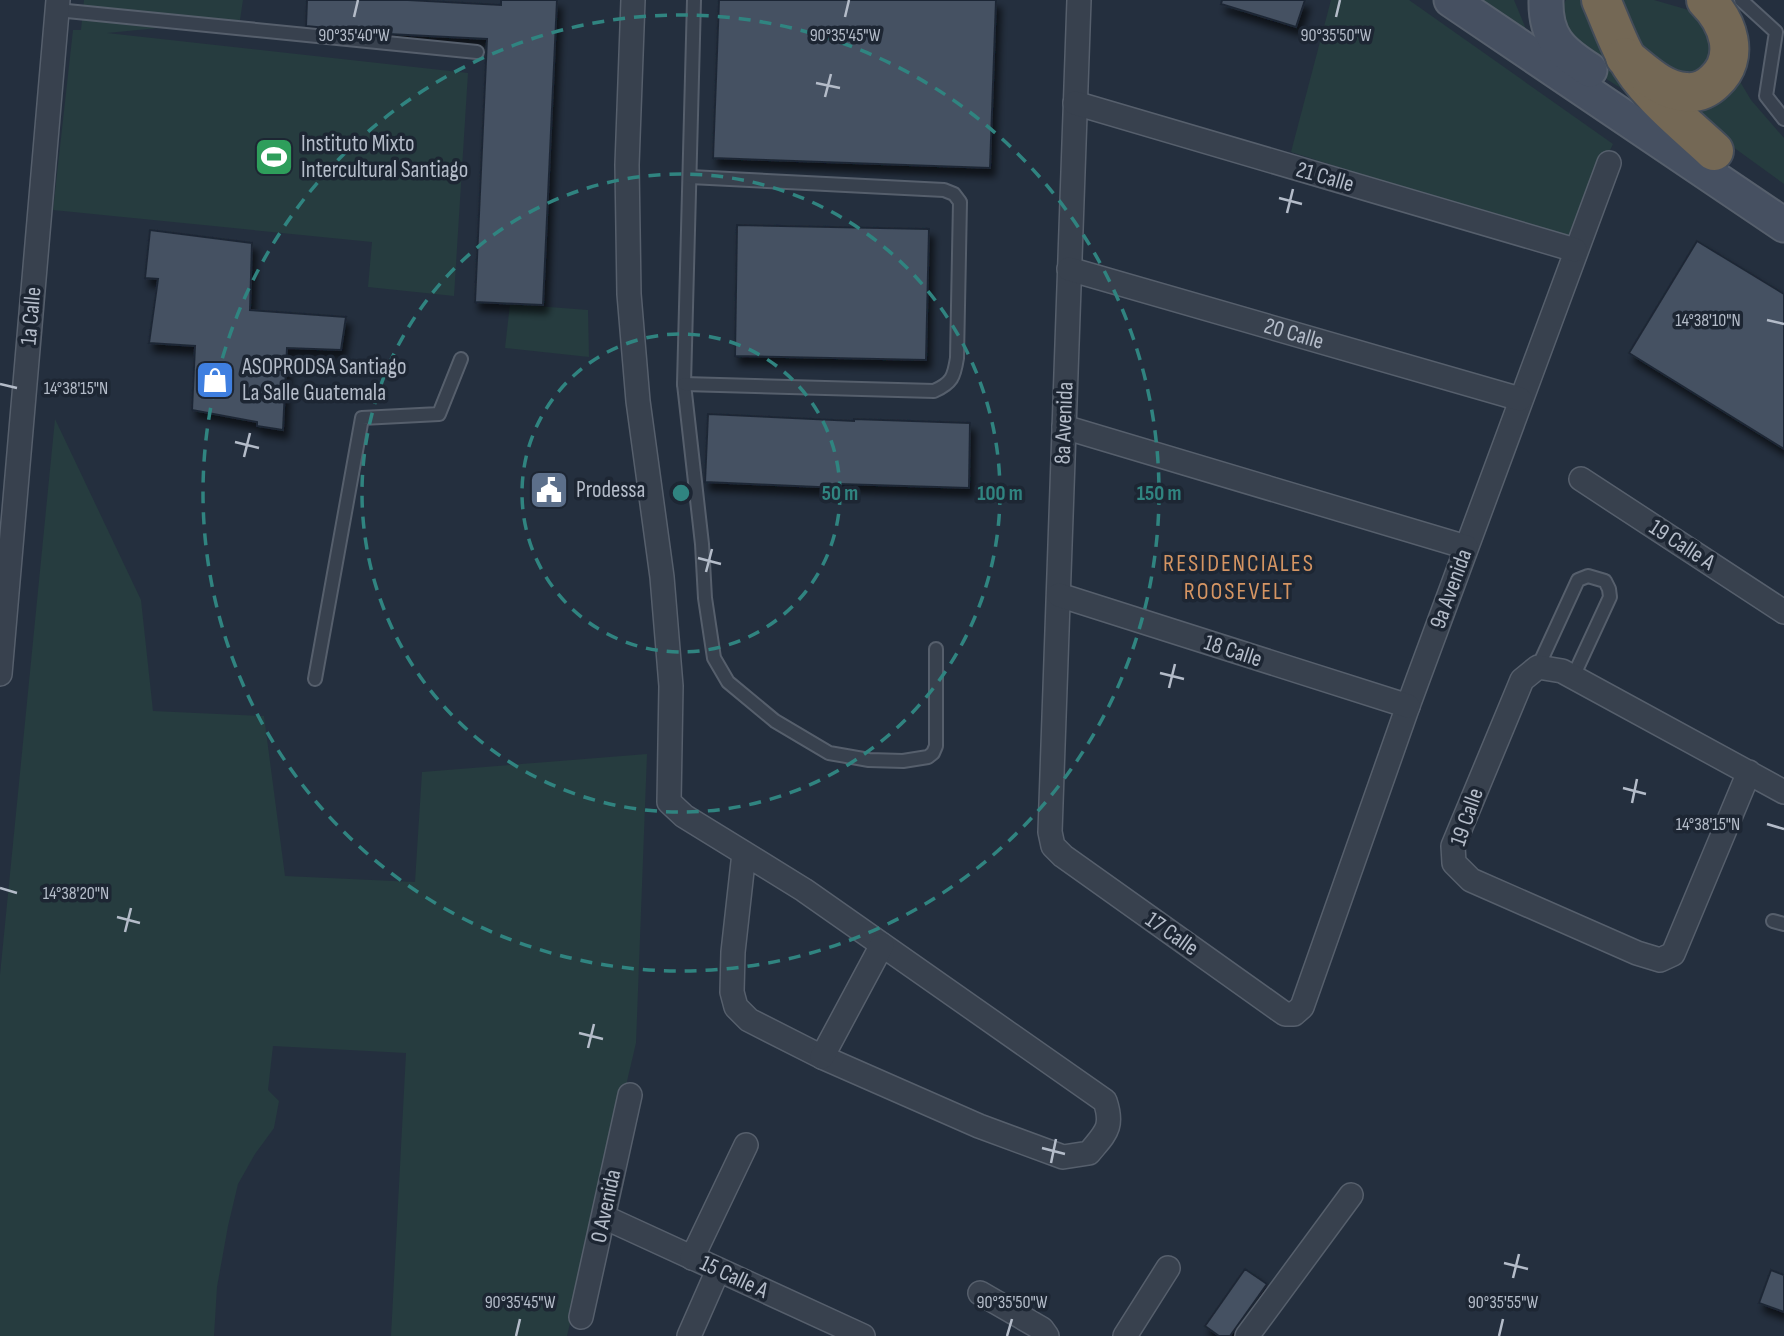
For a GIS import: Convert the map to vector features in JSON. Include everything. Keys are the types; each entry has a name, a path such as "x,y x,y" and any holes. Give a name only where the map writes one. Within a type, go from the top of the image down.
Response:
{"highway":[{"path":"1601,0 1623,51 1638,75 1663,103 1714,151"},
{"path":"1623,51 1653,79 1674,90 1695,92 1712,84 1726,68 1730,47 1724,24 1706,0"}],"main road":[{"path":"1451,0 1784,225"},
{"path":"1546,0 1548,27 1556,43 1570,57 1784,200"}],"street":[{"path":"633,0 627,165 629,294 638,401 663,576 671,686 669,802 684,816 744,853 804,890 1105,1101 1110,1116 1105,1134 1089,1153 1063,1157 979,1126 822,1057 748,1020 736,1007 732,992 733,952 744,853"},
{"name":"8a Avenida","path":"1053,846 1050,832 1079,0"},
{"name":"1a Calle","path":"0,674 8,490 57,5"},
{"name":"21 Calle","path":"1075,103 1575,250"},
{"name":"9a Avenida","path":"1294,1014 1302,1007 1408,706 1609,163"},
{"name":"20 Calle","path":"1069,269 1520,399"},
{"path":"1064,427 1466,547"},
{"name":"19 Calle A","path":"1581,478 1784,612"},
{"name":"18 Calle","path":"1059,595 1408,706"},
{"path":"1538,667 1562,671 1784,792"},
{"name":"19 Calle","path":"1538,667 1522,680 1453,846 1454,863 1471,880 1637,953 1660,960 1673,954 1749,772"},
{"name":"17 Calle","path":"1053,846 1063,856 1285,1014 1294,1014"},
{"path":"822,1057 882,945"},
{"name":"0 Avenida","path":"581,1317 630,1095"},
{"path":"692,1258 746,1145"},
{"path":"1247,1336 1351,1195"},
{"name":"15 Calle A","path":"604,1217 863,1336"},
{"path":"1125,1336 1168,1268"},
{"path":"689,1336 719,1270"},
{"path":"981,1293 1042,1329 1047,1336"}],"lane":[{"path":"694,0 684,384 702,544 705,598 714,658 728,682 775,721 829,753 869,760 903,761 928,757 936,746 936,649"},
{"path":"1741,0 1776,32 1766,96 1784,119"},
{"path":"57,5 478,52"},
{"path":"684,384 934,391 947,385 954,374 957,358 960,202 954,194 944,190 690,177"},
{"path":"315,679 362,418 439,414 461,359"},
{"path":"1538,667 1578,580 1588,576 1605,582 1610,597 1573,677"}],"green space":[{"name":"Instituto Mixto Intercultural Santiago","path":"84,0 243,0 240,20 107,33 468,73 454,296 368,287 372,242 53,210 73,30 81,30"},
{"path":"1331,0 1409,0 1613,144 1567,240 1291,152"},
{"path":"1483,0 1514,0 1526,29"},
{"path":"1566,0 1592,0 1656,110 1600,75 1565,28 1563,5"},
{"path":"1619,0 1654,0 1699,13 1751,100 1784,138 1784,184 1722,139 1636,45"},
{"path":"510,304 588,310 589,357 505,348"},
{"path":"55,419 141,600 153,711 264,716 285,876 415,882 422,772 647,754 636,1043 567,1336 391,1336 406,1053 273,1046 268,1090 279,1101 274,1128 238,1184 217,1287 214,1336 0,1336 0,975"}],"building":[{"name":"Instituto Mixto Intercultural Santiago","path":"307,0 408,0 501,5 501,0 557,0 543,305 475,302 487,39 388,34 306,26"},
{"path":"719,0 996,0 990,168 713,158"},
{"path":"1222,0 1305,0 1296,27 1221,4"},
{"path":"737,225 929,229 926,360 735,356"},
{"path":"150,230 252,243 250,310 346,317 341,350 287,348 283,430 257,426 257,422 192,410 195,346 149,343 158,279 145,278"},
{"path":"1697,241 1784,294 1784,449 1629,353"},
{"path":"708,414 970,423 969,488 840,484 840,488 705,482"},
{"path":"1245,1269 1267,1284 1230,1336 1219,1336 1205,1326"},
{"path":"1771,1270 1784,1275 1784,1312 1759,1303"}],"place":[{"name":"Instituto Mixto Intercultural Santiago","path":"274,157"},
{"name":"ASOPRODSA Santiago La Salle Guatemala","path":"215,380"},
{"name":"Prodessa","path":"549,490"}],"district":[{"name":"RESIDENCIALES ROOSEVELT","path":"1239,577"}]}
